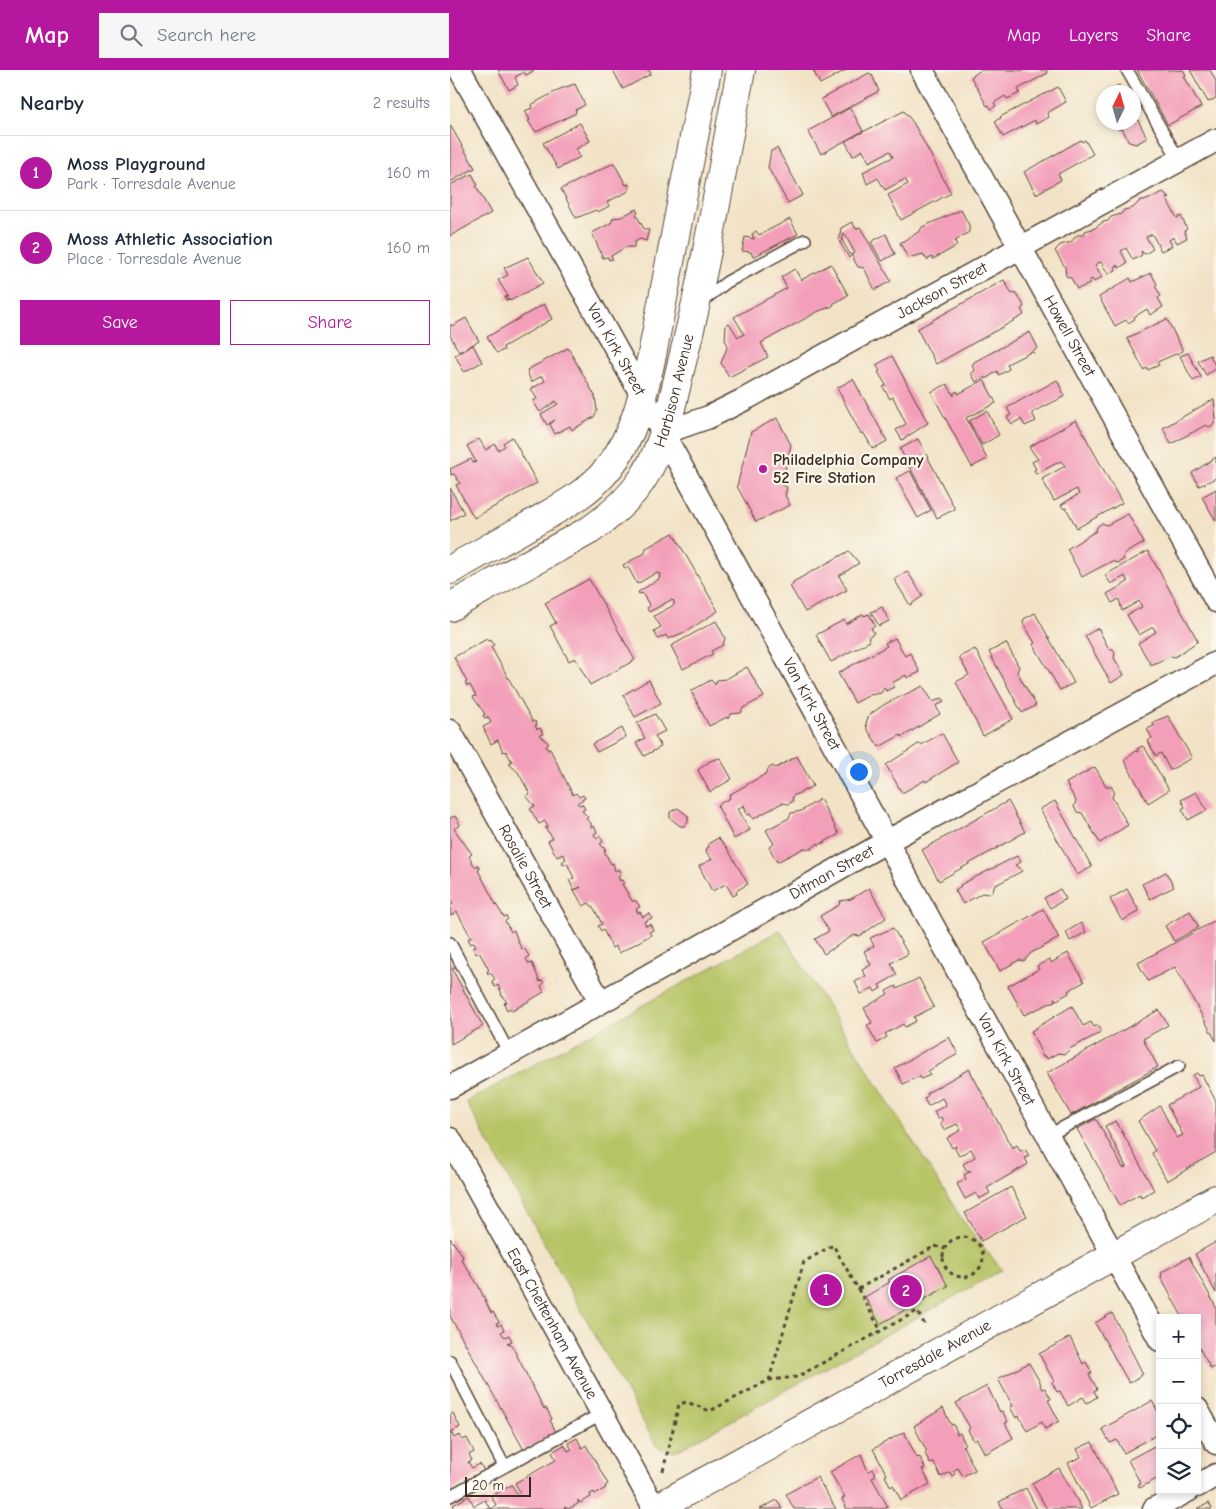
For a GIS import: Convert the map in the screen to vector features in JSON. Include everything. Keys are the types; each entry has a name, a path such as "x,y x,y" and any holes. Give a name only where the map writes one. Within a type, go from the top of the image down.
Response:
{"main road":[{"name":"Harbison Avenue","path":"450,570 571,502 592,487 617,456 636,417 643,396 707,70"},
{"name":"Harbison Avenue","path":"450,607 590,530 610,516 642,480 663,433 696,306 741,70"},
{"name":"Torresdale Avenue","path":"655,1509 1216,1199"}],"street":[{"name":"Van Kirk Street","path":"460,70 643,396 1156,1333"},
{"name":"Howell Street","path":"922,70 1216,601"},
{"name":"Jackson Street","path":"663,433 709,417 747,398 1216,140"},
{"name":"Ditman Street","path":"450,1087 886,842 1216,663"},
{"name":"Rosalie Street","path":"450,731 600,1001"},
{"name":"East Cheltenham Avenue","path":"450,1139 655,1509"},
{"path":"1201,1416 1216,1443"},
{"path":"1201,1484 1216,1475"},
{"path":"1154,1509 1182,1494"}],"lane":[{"path":"1127,70 1179,160"},
{"path":"696,306 727,282 805,240"},
{"path":"450,943 509,1053"},
{"path":"1049,1136 1179,1066"},
{"path":"450,1361 504,1466"},
{"path":"450,1496 601,1414"}],"path":[{"path":"960,1237 973,1239 982,1249 983,1262 980,1268 970,1276 957,1276 947,1268 943,1255 945,1249 954,1239 960,1237"},
{"path":"769,1380 804,1262 833,1245 881,1331"},
{"path":"858,1289 934,1246 945,1249"},
{"path":"663,1471 679,1404 687,1402 710,1411 769,1380 797,1377 917,1311 925,1325"}],"green space":[{"path":"780,930 963,1221 1002,1270 675,1452 657,1447 466,1102"}],"building":[{"path":"498,70 535,70 526,75 524,72 515,77 518,85 509,90"},
{"path":"613,70 649,70 651,74 623,89"},
{"path":"813,70 846,70 820,84"},
{"path":"981,70 1046,70 1048,73 1018,89 1020,93 1007,99 1005,96 994,103 996,106 991,109 989,105 987,106 971,77"},
{"path":"1137,70 1183,70 1186,75 1184,76 1201,107 1168,125"},
{"path":"1190,70 1210,70 1216,81 1216,98 1208,102"},
{"path":"869,73 872,75 879,91 831,117 821,99"},
{"path":"575,84 585,105 575,110 576,113 536,132 528,121 530,120 525,111 532,108 531,105 560,89"},
{"path":"1058,87 1066,102 1047,113 1049,117 1036,124 1035,120 1003,137 995,121"},
{"path":"850,108 863,131 821,154 808,131"},
{"path":"904,111 914,124 951,193 901,220 888,195 908,184 905,179 885,190 878,178 867,184 863,172 893,157 890,151 869,162 863,150 853,156 845,141"},
{"path":"580,123 590,141 576,149 580,157 558,169 543,143"},
{"path":"450,125 475,168 450,182"},
{"path":"1141,126 1147,138 1136,144 1129,142 1123,130 1141,130"},
{"path":"1081,140 1082,142 1085,140 1093,154 1058,174 1061,180 1036,194 1024,172"},
{"path":"777,148 803,195 788,203 768,168 771,151"},
{"path":"614,163 626,185 629,184 629,191 607,202 609,206 598,212 596,210 576,218 561,189"},
{"path":"472,174 478,185 476,186 491,213 450,236 450,185"},
{"path":"1163,192 1169,197 1166,198 1177,218 1181,216 1187,229 1184,231 1187,238 1177,243 1174,237 1169,240 1172,246 1161,251 1152,234 1146,237 1153,249 1145,254 1141,251 1142,255 1133,260 1126,248 1121,251 1127,263 1119,268 1117,265 1115,267 1116,270 1108,274 1101,262 1098,263 1095,265 1102,277 1094,282 1092,279 1089,281 1090,284 1077,289 1071,278 1066,276 1065,267 1055,251 1060,245 1071,242 1077,235 1084,235 1085,231 1108,221 1111,217 1121,214 1124,210 1133,208 1141,200 1147,200"},
{"path":"636,209 638,213 636,214 644,229 649,230 646,241 640,239 635,242 634,247 626,247 611,256 613,259 603,258 592,233 611,223 613,218 621,217"},
{"path":"961,210 969,225 969,232 955,241 957,246 933,259 932,257 927,260 923,254 908,258 900,243 920,231 922,227"},
{"path":"790,219 798,234 753,257 751,252 742,251 745,237 754,239 752,234 756,231 759,235"},
{"path":"852,222 856,229 860,227 891,281 875,290 864,268 858,267 855,262 852,255 855,253 844,233 842,240 851,256 849,258 839,240 841,228"},
{"path":"886,234 895,254 882,261 871,242"},
{"path":"528,257 543,283 510,301 509,299 506,300 505,297 508,296 498,280 508,275 504,268"},
{"path":"831,264 848,295 833,304 833,306 819,311 761,343 768,357 729,377 721,363 728,345 725,340 726,325 729,323 738,337 741,336 744,334 734,317 787,288 781,277 795,269 801,280"},
{"path":"1151,273 1157,284 1155,286 1161,296 1158,298 1163,307 1150,315 1147,309 1128,323 1126,320 1115,326 1099,297 1130,278 1132,282"},
{"path":"1004,280 1012,294 1015,293 1022,302 1024,307 1021,309 1024,315 936,364 917,329"},
{"path":"544,304 552,319 503,347 504,350 497,353 495,351 487,337"},
{"path":"466,318 479,341 459,352 450,335 450,324 452,326"},
{"path":"1167,319 1183,351 1157,362 1159,365 1144,370 1127,338"},
{"path":"1030,332 1038,348 1033,351 1035,353 1031,352 1007,364 1009,369 999,375 997,371 986,379 985,377 976,382 971,373 975,371 972,366 974,362"},
{"path":"473,345 482,362 464,372 455,355"},
{"path":"568,348 595,396 597,411 594,417 572,430 570,426 555,434 550,424 555,420 547,425 541,414 558,404 556,401 540,412 533,401 537,399 531,389 545,381 542,376 531,382 527,370"},
{"path":"1188,353 1201,377 1193,381 1180,356"},
{"path":"1210,355 1216,368 1206,375 1198,361"},
{"path":"892,356 928,423 902,440 896,430 906,424 893,397 890,399 883,387 886,385 876,365"},
{"path":"853,379 887,441 873,449 863,432 861,434 837,388"},
{"path":"984,380 996,403 966,418 987,459 972,467 931,392 947,384 954,396 954,393 957,391 958,394"},
{"path":"1057,380 1065,396 1032,413 1036,421 1025,426 1021,419 1012,424 1007,417 1011,415 1007,408"},
{"path":"1214,399 1216,420 1213,425 1209,427 1206,425 1171,444 1163,428"},
{"path":"987,411 999,435 982,445 969,421"},
{"name":"Philadelphia Company 52 Fire Station","path":"777,418 791,445 781,485 787,487 785,495 790,505 756,522 737,486 751,432"},
{"path":"1076,420 1122,503 1077,528 1066,508 1064,509 1061,505 1079,494 1077,489 1054,501 1042,479 1065,466 1061,461 1036,474 1034,470 1036,469 1032,462 1038,459 1029,447"},
{"path":"512,437 537,483 474,518 456,485 460,483 454,474 451,475 450,469 471,459 473,463 476,462 467,446 479,439 486,450 495,444 498,450 505,446 503,443"},
{"path":"918,439 955,509 937,518 900,449"},
{"path":"1216,457 1216,478 1199,486 1192,473"},
{"path":"910,471 931,510 918,518 896,478"},
{"path":"450,488 464,513 450,521"},
{"path":"1216,489 1216,521 1202,497"},
{"path":"1128,514 1144,543 1124,554 1123,560 1117,563 1112,561 1082,577 1067,549 1096,531 1097,527 1102,523 1107,525"},
{"path":"673,533 718,611 687,631 668,639 666,635 658,639 654,631 661,627 654,616 674,605 674,601 671,600 649,612 647,608 650,606 642,593 639,594 638,592 659,579 660,574 656,573 637,584 628,567 625,569 623,565 645,553 646,548"},
{"path":"849,551 859,563 839,576 847,590 805,612 790,586 794,584 793,582"},
{"path":"1148,551 1198,641 1175,657 1171,656 1151,665 1138,643 1156,632 1153,627 1139,635 1127,615 1142,607 1139,601 1122,611 1119,599 1112,603 1107,594 1128,582 1125,576 1111,584 1105,575"},
{"path":"907,571 923,596 910,605 894,579"},
{"path":"589,579 635,660 590,685 575,658 569,661 550,626 556,623 545,603"},
{"path":"882,607 889,621 879,626 871,612"},
{"path":"1035,613 1074,683 1060,690 1023,623 1024,619"},
{"path":"863,614 864,616 869,614 875,626 871,628 874,633 868,637 870,641 831,662 816,635 844,620 846,624"},
{"path":"716,621 725,638 723,645 711,651 713,654 683,669 671,646"},
{"path":"1098,628 1109,649 1113,649 1115,653 1114,658 1124,675 1111,683 1085,636"},
{"path":"895,638 905,656 910,653 920,672 907,678 906,675 892,683 894,687 886,691 884,687 881,693 870,695 855,703 838,673 887,646 885,643"},
{"path":"487,639 488,641 491,640 494,645 491,647 533,722 535,721 537,725 535,726 537,729 540,728 543,734 540,735 549,744 546,746 548,750 550,749 573,795 576,793 579,797 583,795 585,798 577,803 579,805 582,804 585,809 582,811 588,817 586,819 591,823 591,828 594,826 597,832 594,834 596,838 600,836 603,842 600,844 606,850 604,851 611,864 613,863 615,871 618,869 621,874 618,876 620,881 622,880 624,883 622,884 632,901 636,901 640,907 636,909 638,913 640,912 643,917 649,913 652,918 644,922 646,926 650,924 653,930 649,932 651,935 619,953 615,946 612,948 603,929 601,931 598,926 602,924 595,910 589,903 583,906 574,890 569,880 574,878 567,863 564,865 562,862 566,859 563,854 557,857 548,841 553,838 545,828 548,827 545,821 539,824 530,809 535,806 526,796 530,794 518,772 509,764 512,762 506,751 503,752 498,740 491,744 483,727 491,723 488,717 485,719 483,715 485,714 473,697 476,696 470,685 467,686 465,683 467,682 454,657"},
{"path":"1006,643 1019,667 1017,672 1036,705 1022,713 989,652"},
{"path":"975,649 1013,719 983,736 956,682 969,675 959,657"},
{"path":"747,667 764,697 743,708 741,713 731,714 728,719 727,717 709,726 691,691 711,680 715,685 717,680 726,679"},
{"path":"649,680 661,703 635,717 623,695"},
{"path":"923,686 933,702 942,698 944,702 936,706 940,714 902,737 901,735 879,747 867,729 866,723 869,715 885,704"},
{"path":"655,714 665,731 655,736 661,747 644,756 636,743 645,738 637,723"},
{"path":"1168,716 1192,758 1170,770 1161,753 1156,756 1148,741 1152,738 1147,729 1154,726 1153,722"},
{"path":"622,728 626,737 597,752 592,744"},
{"path":"942,733 958,762 926,782 925,780 902,793 886,765 920,743 921,745"},
{"path":"1142,746 1145,748 1169,790 1148,803 1124,760 1136,751 1139,752 1137,749"},
{"path":"797,756 813,786 793,796 792,802 788,804 782,803 753,819 750,814 747,815 744,805 738,809 750,830 734,839 717,805 730,798 729,795 767,773 768,769 772,766 776,768"},
{"path":"720,758 732,779 710,792 698,770 710,761"},
{"path":"1095,767 1106,786 1111,786 1114,791 1112,797 1128,825 1100,843 1082,813 1077,812 1074,807 1076,801 1066,783"},
{"path":"1196,792 1207,810 1188,820 1182,809 1185,807 1181,800"},
{"path":"820,799 839,834 819,845 818,843 811,849 804,848 777,862 769,847 774,844 766,830 789,818 791,813 801,811"},
{"path":"1008,801 1025,832 939,881 922,850"},
{"path":"1055,801 1092,867 1077,875 1040,809"},
{"path":"678,808 688,816 688,822 685,826 680,826 670,818 670,812"},
{"path":"455,816 460,825 454,829 472,854 469,856 475,867 478,865 480,869 478,870 495,903 504,917 506,916 508,919 505,921 511,932 514,930 522,949 524,948 529,956 526,959 529,964 532,963 540,982 542,980 544,983 541,986 544,992 512,1011 510,1008 507,1010 504,1003 507,1002 501,995 498,985 495,987 492,981 495,979 490,972 488,974 487,971 489,970 479,952 476,954 473,948 476,946 474,942 471,944 468,939 471,937 457,912 450,916 450,906 453,904 450,898 450,818"},
{"path":"718,838 727,848 748,884 736,891 737,894 733,896 726,884 712,891 699,866 712,859 706,852 709,847 708,844"},
{"path":"1017,856 1021,862 1015,865 1022,871 994,886 993,891 988,894 982,893 963,904 955,890 960,885"},
{"path":"1166,872 1174,887 1150,899 1142,884"},
{"path":"869,888 886,918 860,936 854,935 824,954 815,939 829,931 820,916 839,905 840,901 851,899"},
{"path":"1060,889 1066,899 1050,908 1044,898"},
{"path":"1127,889 1139,911 1122,921 1110,899"},
{"path":"1043,909 1059,938 1031,953 1024,961 1019,960 1000,971 984,942"},
{"path":"1190,911 1199,927 1174,941 1165,926"},
{"path":"1216,920 1216,1041 1175,967 1148,981 1138,963"},
{"path":"1081,923 1086,932 1070,941 1066,932"},
{"path":"893,928 908,954 891,963 897,975 879,985 881,988 875,992 873,988 861,994 855,982 866,976 862,970 871,965 864,951 874,946 870,938"},
{"path":"1068,953 1084,982 1057,1000 1054,998 1055,1001 1024,1015 1008,986 1039,969 1037,966 1050,959 1051,963"},
{"path":"455,956 460,965 452,969 483,1026 451,1044 450,959"},
{"path":"919,978 934,1007 914,1017 916,1021 905,1027 903,1024 885,1034 887,1037 877,1043 867,1025 872,1023 864,1008 888,994 886,991 896,986 897,989"},
{"path":"1072,1006 1083,1026 1091,1022 1094,1027 1098,1025 1101,1030 1098,1034 1071,1048 1065,1054 1058,1053 1047,1059 1045,1056 1043,1057 1031,1031"},
{"path":"1159,1010 1168,1025 1143,1039 1158,1067 1071,1115 1047,1073"},
{"path":"949,1037 958,1054 928,1071 930,1075 921,1079 920,1076 903,1084 895,1068"},
{"path":"969,1069 1012,1148 1017,1145 1020,1151 1025,1149 1029,1156 1025,1158 1028,1164 987,1188 990,1193 979,1199 976,1193 965,1199 957,1184 966,1179 964,1175 971,1171 967,1171 963,1164 975,1157 971,1149 959,1156 955,1149 956,1146 952,1148 947,1138 961,1130 957,1124 944,1130 940,1123 943,1121 941,1117 938,1119 934,1112 946,1105 942,1098 928,1106 924,1099 928,1095 927,1093"},
{"path":"1197,1073 1199,1076 1202,1075 1216,1101 1216,1152 1167,1181 1152,1153 1155,1151 1138,1121 1160,1106 1177,1138 1183,1135 1167,1105 1199,1087 1193,1075"},
{"path":"1096,1119 1123,1168 1126,1167 1105,1126 1116,1121 1154,1190 1141,1197 1140,1194 1120,1205 1077,1129"},
{"path":"1011,1187 1027,1216 981,1241 965,1213"},
{"path":"450,1238 461,1253 463,1258 461,1259 478,1285 491,1313 493,1312 499,1322 496,1323 498,1326 501,1324 504,1330 501,1332 505,1337 509,1335 512,1341 507,1343 511,1344 544,1409 546,1408 552,1419 550,1420 556,1432 524,1450 450,1316"},
{"path":"1216,1242 1216,1293 1195,1254"},
{"path":"931,1256 948,1286 880,1324 865,1297 890,1282 888,1280"},
{"path":"1189,1257 1216,1307 1216,1366 1211,1369 1201,1351 1201,1314 1181,1314 1161,1278 1162,1272"},
{"path":"1112,1313 1143,1374 1129,1383 1095,1323"},
{"path":"1070,1337 1083,1364 1086,1362 1092,1373 1089,1374 1097,1389 1094,1391 1097,1397 1087,1403 1083,1397 1068,1406 1060,1391 1057,1392 1052,1382 1054,1381 1039,1354"},
{"path":"1029,1363 1042,1389 1045,1388 1051,1399 1048,1400 1059,1421 1045,1429 1042,1422 1027,1431 1019,1416 1016,1418 1010,1407 1013,1406 998,1379"},
{"path":"987,1386 1000,1412 1002,1411 1008,1422 1005,1423 1013,1438 985,1454 977,1439 974,1441 968,1430 970,1428 956,1403"},
{"path":"1152,1401 1156,1408 1156,1435 1124,1453 1117,1440 1110,1443 1102,1429"},
{"path":"943,1408 951,1425 953,1424 957,1435 960,1433 965,1444 963,1446 975,1470 963,1476 958,1468 953,1471 955,1474 952,1476 950,1472 941,1477 934,1462 930,1464 925,1453 927,1452 914,1426"},
{"path":"453,1413 460,1427 451,1432 454,1438 460,1435 462,1440 467,1438 474,1452 469,1455 472,1460 468,1462 472,1468 480,1464 484,1471 450,1491 450,1415"},
{"path":"904,1432 917,1458 920,1457 925,1468 922,1469 930,1484 901,1500 893,1485 891,1487 885,1476 887,1475 873,1449"},
{"path":"577,1438 582,1448 586,1445 608,1484 605,1486 606,1488 595,1494 594,1492 590,1494 591,1497 580,1503 578,1500 578,1504 568,1509 565,1507 563,1509 490,1509 496,1505 491,1496 512,1485 517,1494 520,1492 515,1483 556,1460 552,1452 564,1445 568,1451 572,1449 568,1443"},
{"path":"1092,1442 1118,1494 1091,1508 1068,1463 1081,1457 1077,1449"},
{"path":"1156,1445 1156,1479 1140,1488 1138,1485 1141,1484 1128,1460"},
{"path":"861,1454 868,1472 873,1469 876,1475 872,1478 888,1507 884,1509 847,1509 842,1499 845,1497 830,1472"},
{"path":"1059,1468 1082,1509 1047,1509 1032,1483"},
{"path":"817,1477 836,1509 794,1509 786,1494"},
{"path":"1026,1488 1037,1509 1003,1509 999,1502"},
{"path":"469,1496 474,1506 485,1500 490,1509 455,1509 453,1505"},
{"path":"777,1500 782,1509 760,1509"},
{"path":"1209,1503 1212,1509 1197,1509"}],"place":[{"name":"Philadelphia Company 52 Fire Station","path":"763,469"},
{"name":"Moss Playground","path":"826,1290"},
{"name":"Moss Athletic Association","path":"906,1291"}]}
